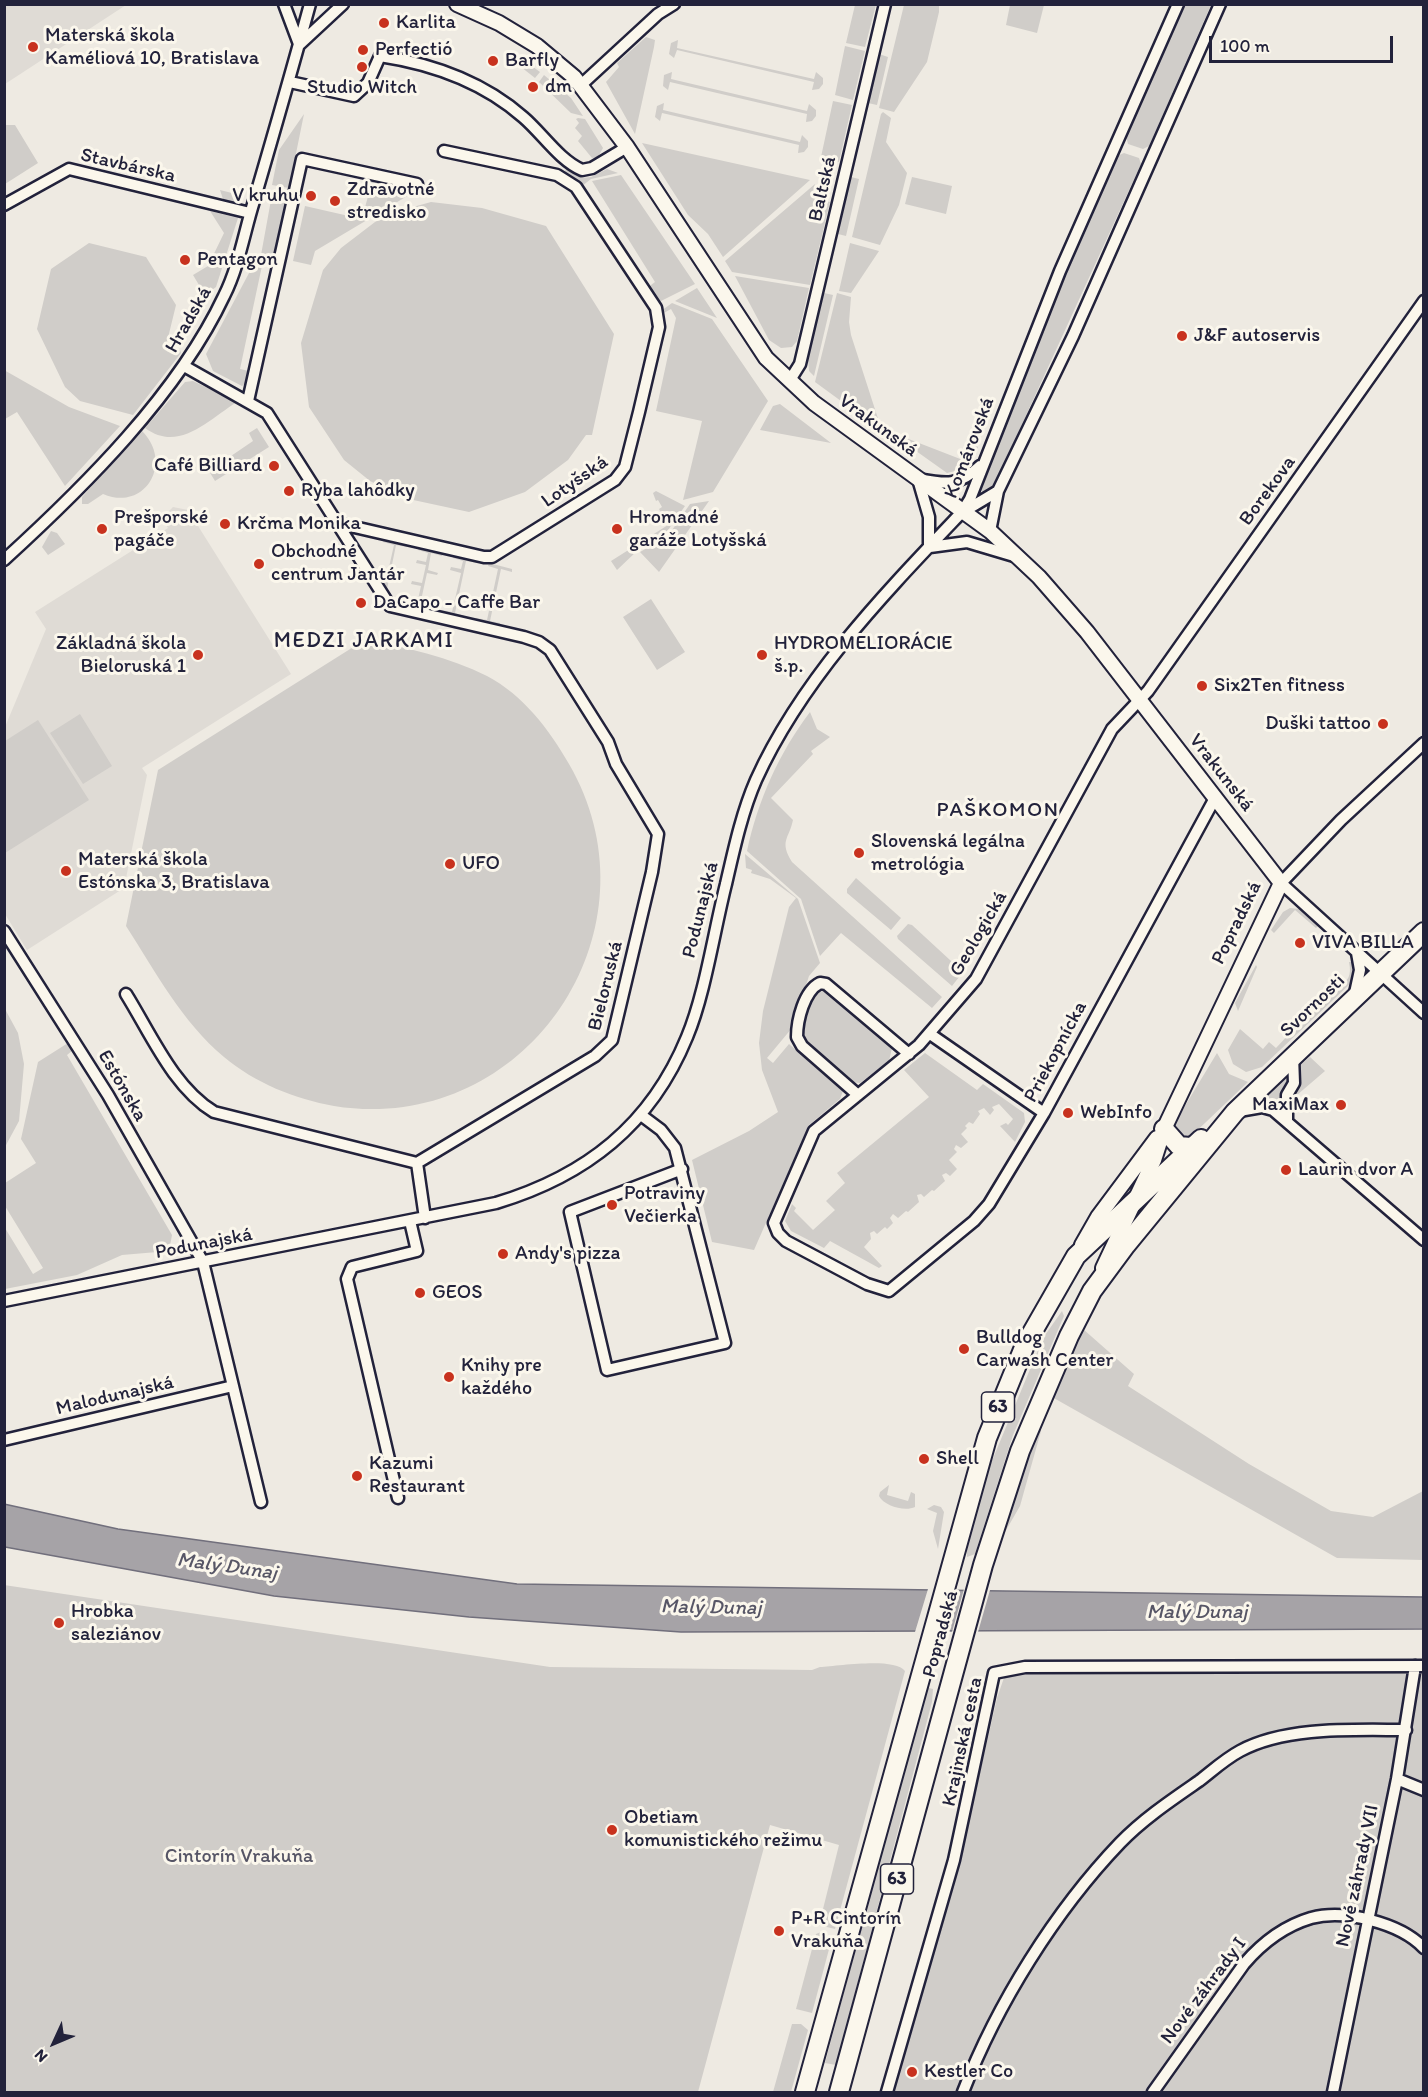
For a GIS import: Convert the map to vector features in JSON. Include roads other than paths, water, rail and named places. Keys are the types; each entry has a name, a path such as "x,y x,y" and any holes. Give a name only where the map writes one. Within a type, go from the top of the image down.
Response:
{"main road":[{"name":"Svornosti","path":"1132,1203 1190,1148 1235,1112 1424,932"},
{"name":"Svornosti","path":"1092,1291 1158,1203 1235,1112"},
{"path":"1164,1129 1179,1146 1190,1148"},
{"name":"Popradská","path":"805,2092 987,1438 1003,1394 1038,1319 1076,1256 1132,1203"},
{"name":"Popradská","path":"839,2092 983,1565 1035,1412 1092,1291"}],"street":[{"path":"284,4 299,44 343,4"},
{"name":"Hradská","path":"4,560 87,478 138,422 184,366 224,296 237,265 310,4"},
{"name":"Vrakunská","path":"458,4 499,23 537,46 581,85 627,147 766,358 814,403 990,531 1054,592 1281,883"},
{"path":"581,85 659,9 674,4"},
{"name":"Baltská","path":"789,380 800,364 885,4"},
{"name":"Komárovská","path":"962,512 970,499 981,465 1060,271 1178,4"},
{"path":"990,531 998,492 1073,336 1220,4"},
{"path":"290,82 354,96 368,83 380,56 434,67 461,76 507,104 576,167 587,169 627,147"},
{"name":"Lotyšská","path":"337,523 492,557 608,485 625,467 658,327 656,308 576,187 556,175 444,151"},
{"path":"248,401 302,159 417,184"},
{"name":"Stavbárska","path":"4,206 69,170 250,213"},
{"name":"Borekova","path":"1139,700 1206,610 1424,301"},
{"path":"184,366 267,413 337,523"},
{"path":"981,465 966,479 956,482 918,479 929,517 929,547 968,542 1018,557"},
{"name":"Komárovská","path":"962,512 998,492"},
{"name":"Podunajská","path":"4,1301 496,1203 548,1185 600,1154 641,1116 661,1087 687,1036 734,849 749,800 770,751 803,698 837,654 962,512"},
{"name":"Bieloruská","path":"337,523 390,606 524,637 539,642 550,650 608,742 616,764 658,837 610,1044 417,1163"},
{"name":"Geologická","path":"889,1291 867,1284 786,1241 778,1233 774,1223 814,1131 909,1054 930,1034 976,979 1112,729 1139,700"},
{"name":"Popradská","path":"1092,1291 1154,1160 1164,1129 1281,883 1341,820 1424,743"},
{"name":"Priekopnícka","path":"889,1291 974,1221 989,1204 1044,1113 1215,798"},
{"path":"1281,883 1424,1013"},
{"name":"Estónska","path":"4,931 108,1095 203,1262"},
{"path":"1353,998 1360,970 1356,952"},
{"path":"858,1095 802,1046 797,1037 806,998 814,986 820,983 826,984 909,1054"},
{"path":"126,994 184,1087 201,1104 214,1112 417,1163 425,1218"},
{"path":"930,1034 1044,1113"},
{"path":"1287,1121 1287,1095 1294,1083 1293,1056"},
{"path":"1235,1112 1262,1107 1273,1110 1424,1240"},
{"path":"641,1116 661,1130 675,1148 682,1169 725,1343 607,1370 570,1212 682,1169"},
{"name":"Popradská","path":"1076,1256 1098,1217 1164,1129"},
{"path":"398,1498 347,1279 352,1267 417,1251 410,1221"},
{"path":"203,1262 261,1502"},
{"name":"Malodunajská","path":"4,1440 233,1386"},
{"name":"Nové záhrady VII","path":"1333,2092 1419,1666"},
{"name":"Krajinská cesta","path":"887,2092 954,1860 994,1673 1025,1667 1419,1666"},
{"path":"963,2092 979,2053 1063,1911 1121,1842 1180,1794 1241,1751 1275,1740 1323,1730 1406,1730"},
{"path":"1396,1779 1424,1790"},
{"name":"Nové záhrady I","path":"1153,2092 1214,2002 1259,1946 1282,1931 1313,1918 1367,1920 1390,1924 1404,1931 1424,1948"}],"water":[{"name":"Malý Dunaj","path":"4,1504 118,1529 517,1584 1423,1597 1423,1629 681,1632 469,1617 274,1596 5,1547"}],"place":[{"name":"Karlita","path":"384,23"},
{"name":"Materská škola Kaméliová 10, Bratislava","path":"33,47"},
{"name":"Perfectió","path":"363,50"},
{"name":"Barfly","path":"493,61"},
{"name":"Studio Witch","path":"362,67"},
{"name":"dm","path":"533,87"},
{"name":"V kruhu","path":"311,196"},
{"name":"Zdravotné stredisko","path":"335,201"},
{"name":"Pentagon","path":"185,260"},
{"name":"J&F autoservis","path":"1182,336"},
{"name":"Café Billiard","path":"274,466"},
{"name":"Ryba lahôdky","path":"289,491"},
{"name":"Krčma Monika","path":"225,524"},
{"name":"Prešporské pagáče","path":"102,529"},
{"name":"Hromadné garáže Lotyšská","path":"617,529"},
{"name":"Obchodné centrum Jantár","path":"259,564"},
{"name":"DaCapo - Caffe Bar","path":"361,603"},
{"name":"Základná škola Bieloruská 1","path":"198,655"},
{"name":"HYDROMELIORÁCIE š.p.","path":"762,655"},
{"name":"Six2Ten fitness","path":"1202,686"},
{"name":"Duški tattoo","path":"1383,724"},
{"name":"Slovenská legálna metrológia","path":"859,853"},
{"name":"UFO","path":"450,864"},
{"name":"Materská škola Estónska 3, Bratislava","path":"66,871"},
{"name":"VIVA BILLA","path":"1300,943"},
{"name":"MaxiMax","path":"1341,1105"},
{"name":"WebInfo","path":"1068,1113"},
{"name":"Laurin dvor A","path":"1286,1170"},
{"name":"Potraviny Večierka","path":"612,1205"},
{"name":"Andy's pizza","path":"503,1254"},
{"name":"GEOS","path":"420,1293"},
{"name":"Bulldog Carwash Center","path":"964,1349"},
{"name":"Knihy pre každého","path":"449,1377"},
{"name":"Shell","path":"924,1459"},
{"name":"Kazumi Restaurant","path":"357,1476"},
{"name":"Hrobka saleziánov","path":"59,1623"},
{"name":"Obetiam komunistického režimu","path":"612,1830"},
{"name":"P+R Cintorín Vrakuňa","path":"779,1931"},
{"name":"Kestler Co","path":"912,2072"}],"district":[{"name":"MEDZI JARKAMI","path":"364,641"},
{"name":"PAŠKOMON","path":"998,811"}],"park label":[{"name":"Cintorín Vrakuňa","path":"239,1857"}]}
